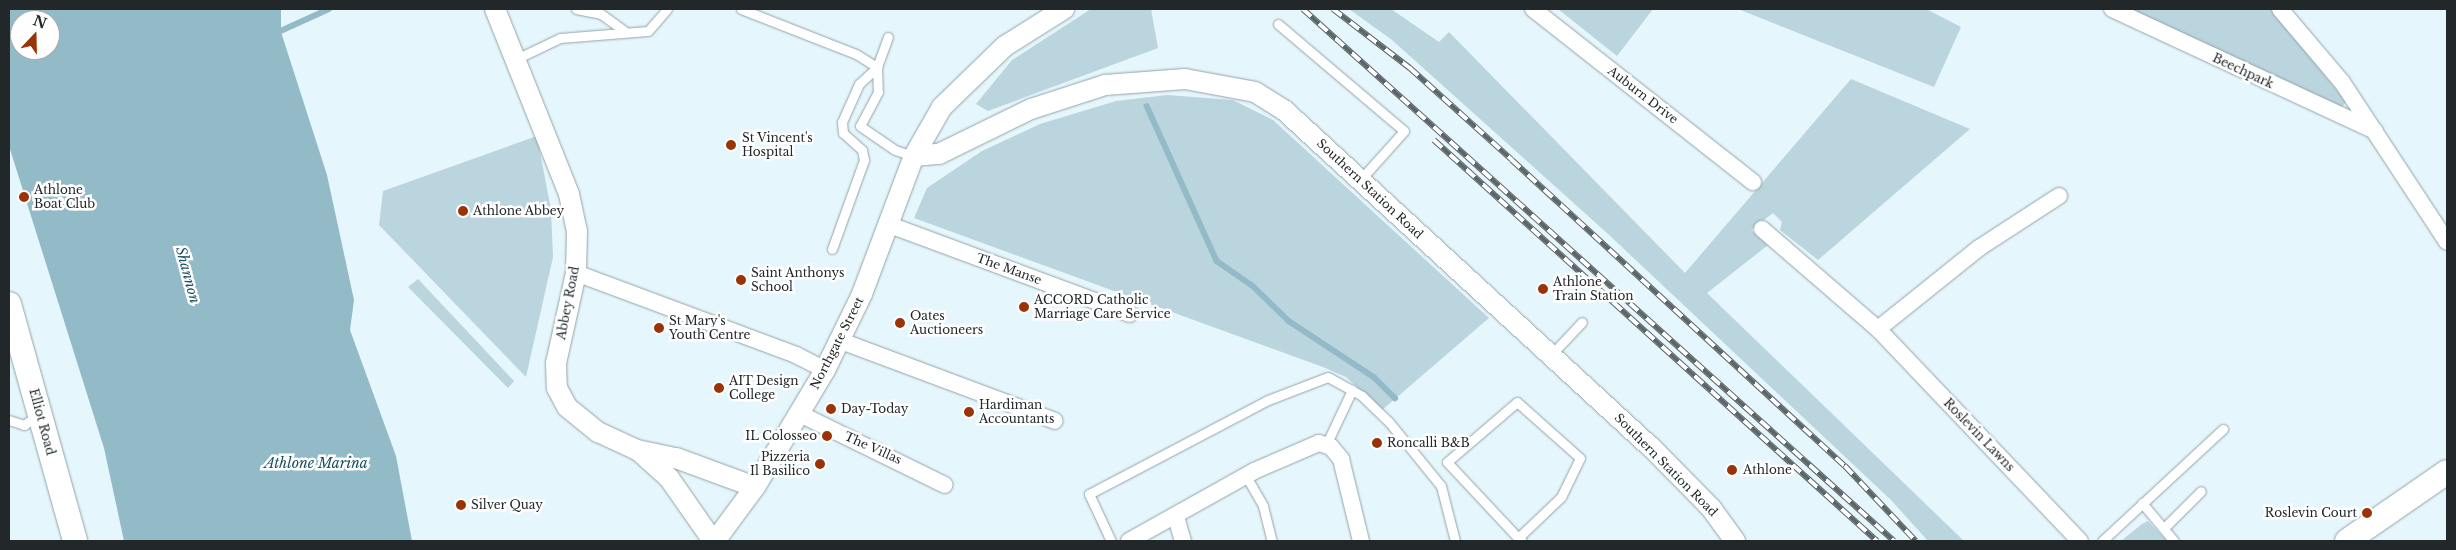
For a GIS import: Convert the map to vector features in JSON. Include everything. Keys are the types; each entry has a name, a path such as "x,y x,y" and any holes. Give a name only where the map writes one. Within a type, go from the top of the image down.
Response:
{"main road":[{"name":"Elliot Road","path":"9,304 75,541"},
{"path":"2347,541 2447,472"}],"street":[{"name":"Abbey Road","path":"495,9 569,194 577,231 576,273 556,363 557,388 577,418 637,450 669,478 714,541"},
{"name":"Northgate Street","path":"714,541 755,487 826,370 841,341 914,156 942,107 971,75 1005,46 1064,9"},
{"name":"Auburn Drive","path":"1533,9 1753,182"},
{"name":"Beechpark","path":"2112,9 2375,131"},
{"path":"2280,9 2312,44 2375,131 2447,242"},
{"name":"Southern Station Road","path":"914,156 939,154 1061,97 1128,81 1185,79 1241,87 1268,98 1650,446 1711,508 1735,541"},
{"path":"1878,330 1979,248 2059,196"},
{"name":"The Manse","path":"887,224 1130,314"},
{"name":"Roslevin Lawns","path":"1762,229 1878,330 2080,541"},
{"path":"576,273 796,355 826,370"},
{"path":"841,341 1055,422"},
{"name":"The Villas","path":"800,414 946,485"},
{"path":"1129,541 1176,517 1246,476 1305,446 1326,445 1342,459 1361,541"},
{"name":"Abbey Road","path":"637,450 676,458 755,487"},
{"path":"1176,517 1183,541"}],"lane":[{"path":"576,9 601,14 626,32"},
{"path":"741,9 856,54 876,67"},
{"path":"514,60 560,38 648,31 664,10"},
{"path":"1278,24 1404,132 1360,180"},
{"path":"832,249 864,160 862,150 843,133 842,122 859,84 876,67 888,37"},
{"path":"876,67 878,92 860,126 895,150 914,156"},
{"path":"1551,355 1582,322"},
{"path":"1111,541 1089,494 1317,378 1336,380 1352,390 1389,422 1441,486 1455,541"},
{"path":"1326,445 1352,390"},
{"path":"1517,402 1580,458 1561,497 1520,540 1446,462 1517,402"},
{"path":"9,420 24,425 40,413"},
{"path":"2102,541 2223,429"},
{"path":"1246,476 1263,506 1272,541"},
{"path":"2164,528 2202,491"},
{"path":"2142,503 2174,541"}],"shaded area":[{"path":"1091,9 1151,9 1158,48 988,111 976,104 1012,60"},
{"path":"1349,9 1391,9 1439,42 1449,32 1685,273 1851,79 1970,129 1818,260 1780,230 1782,222 1773,213 1751,230 1768,245 1707,293 1964,541 1928,541 1891,500 1607,233 1392,40"},
{"path":"1558,9 1653,9 1617,56"},
{"path":"1738,9 1926,9 1961,27 1934,87"},
{"path":"2123,9 2272,9 2346,102 2341,108"},
{"path":"1167,95 1233,100 1273,120 1489,318 1382,410 1346,377 1323,367 914,218 927,188 982,151 1040,124 1116,101"},
{"path":"537,136 551,210 553,257 526,377 379,225 383,191"},
{"path":"418,279 514,381 508,388 408,287"},
{"path":"2148,521 2167,541 2121,541 2142,524"}],"water":[{"path":"9,9 281,9 281,32 327,175 354,300 350,330 396,456 412,541 124,541 104,448 9,146"}],"waterway":[{"path":"274,34 329,9"},
{"path":"1147,106 1217,261 1253,286 1289,321 1374,377 1395,398"}],"railway":[{"path":"1303,9 1894,541"},
{"path":"1333,9 1410,68 1512,160 1845,466 1916,541"},
{"path":"1434,140 1877,541"}],"place":[{"name":"St Vincent's Hospital","path":"731,145"},
{"name":"Athlone Boat Club","path":"24,197"},
{"name":"Athlone Abbey","path":"463,211"},
{"name":"Saint Anthonys School","path":"741,280"},
{"name":"Athlone Train Station","path":"1543,289"},
{"name":"ACCORD Catholic Marriage Care Service","path":"1024,307"},
{"name":"Oates Auctioneers","path":"900,323"},
{"name":"St Mary's Youth Centre","path":"659,328"},
{"name":"AIT Design College","path":"719,388"},
{"name":"Day-Today","path":"831,409"},
{"name":"Hardiman Accountants","path":"969,412"},
{"name":"IL Colosseo","path":"827,436"},
{"name":"Roncalli B&B","path":"1377,443"},
{"name":"Pizzeria Il Basilico","path":"820,464"},
{"name":"Athlone","path":"1732,470"},
{"name":"Silver Quay","path":"461,505"},
{"name":"Roslevin Court","path":"2367,513"}],"water label":[{"name":"Shannon","path":"188,275"},
{"name":"Athlone Marina","path":"316,463"}]}
